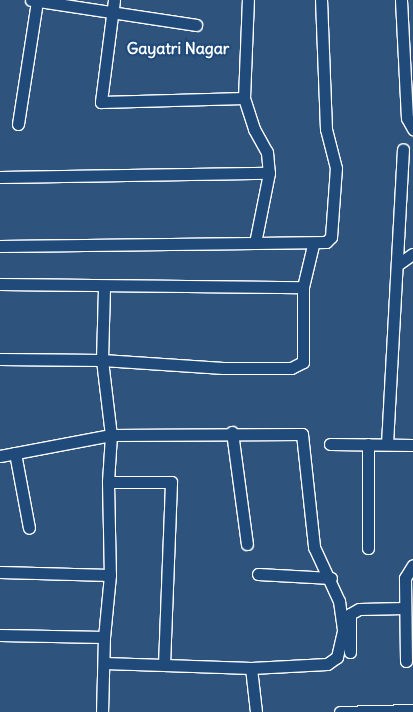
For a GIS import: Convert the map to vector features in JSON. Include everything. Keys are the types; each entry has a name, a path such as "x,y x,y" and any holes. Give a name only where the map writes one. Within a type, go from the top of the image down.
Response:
{"street":[{"path":"18,124 34,0 113,6 196,25"},
{"path":"248,0 244,98 254,129 267,152 269,173 255,243"},
{"path":"0,246 255,243 313,245 331,237 336,168 326,129 321,0"},
{"path":"401,0 407,118 413,129"},
{"path":"113,6 101,102 244,98"},
{"path":"387,444 403,149"},
{"path":"0,177 269,173"},
{"path":"0,359 102,360 223,368 298,367 303,362 303,287 313,245"},
{"path":"397,265 413,254"},
{"path":"0,284 104,287 303,287"},
{"path":"102,712 104,637 110,576 108,482 111,435 102,360 104,287"},
{"path":"232,432 247,544"},
{"path":"0,456 111,435 298,432 305,437 314,547 331,578 343,631 337,657 328,664 252,668 104,664"},
{"path":"330,444 413,445"},
{"path":"368,444 368,548"},
{"path":"15,453 29,528"},
{"path":"108,482 171,482 164,665"},
{"path":"406,661 406,571 413,565"},
{"path":"0,572 110,576"},
{"path":"258,574 331,578"},
{"path":"350,652 350,614 359,609 405,608"},
{"path":"0,636 104,637"},
{"path":"252,668 256,712"},
{"path":"340,712 413,710"}],"district":[{"name":"Gayatri Nagar","path":"178,48"}]}
